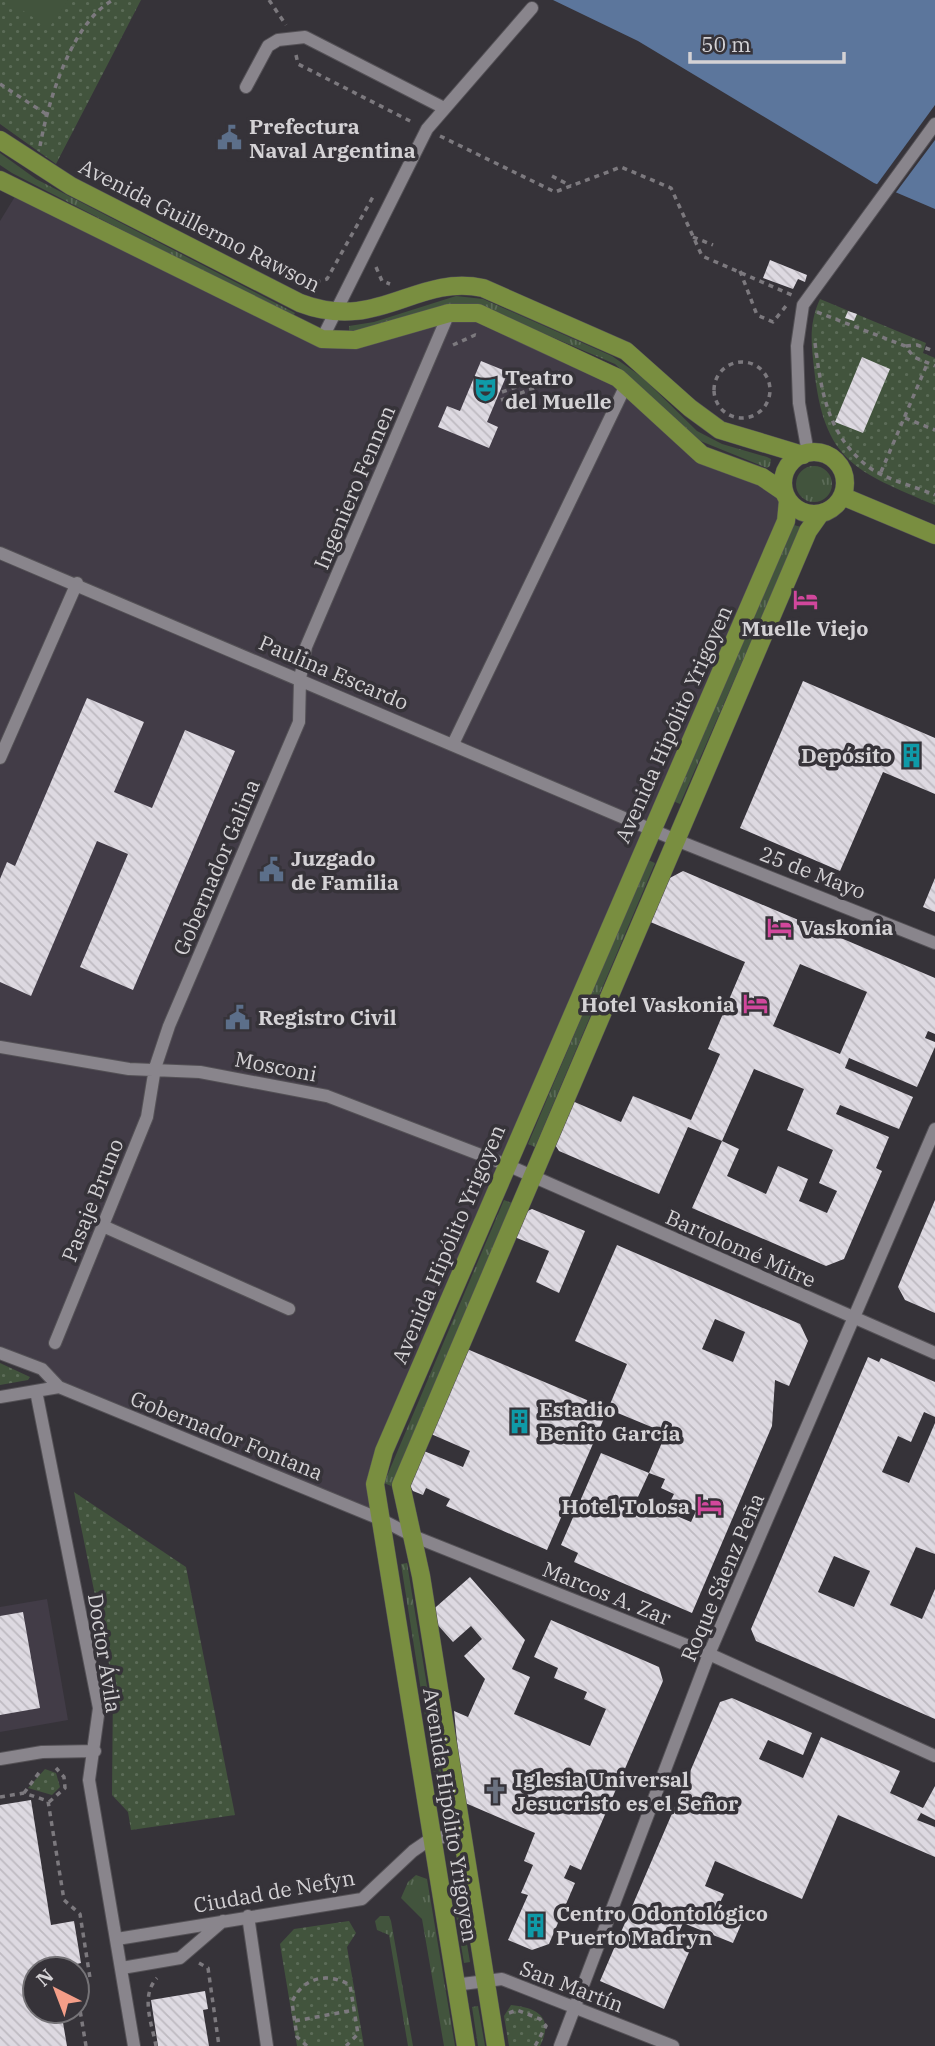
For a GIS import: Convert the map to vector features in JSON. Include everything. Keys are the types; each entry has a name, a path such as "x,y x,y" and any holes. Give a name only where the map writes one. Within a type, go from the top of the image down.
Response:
{"main road":[{"name":"Avenida Guillermo Rawson","path":"0,140 71,186 320,311 371,311 442,287 464,284 483,288 626,351 690,408 720,429 806,454"},
{"path":"2,186 322,339 355,341 449,313 478,313 626,385 702,455 762,477 802,512 820,514 836,505 842,496 844,480 837,463 821,454 806,454 788,466 782,483 786,496"},
{"name":"Avenida Hipólito Yrigoyen","path":"466,2046 374,1487 384,1451 786,521 786,496"},
{"path":"842,496 935,535"},
{"name":"Avenida Hipólito Yrigoyen","path":"496,2046 413,1536 401,1485 808,531 820,514"}],"street":[{"path":"322,339 427,129 532,8"},
{"path":"246,87 268,46 278,40 305,37 444,108"},
{"path":"806,454 799,403 797,346 803,305 935,124"},
{"name":"Ingeniero Fennen","path":"300,679 306,647 449,313"},
{"path":"453,744 626,385"},
{"name":"Paulina Escardo","path":"0,553 652,829"},
{"path":"0,758 76,583"},
{"name":"Gobernador Galina","path":"155,1068 169,1026 299,722 300,679"},
{"name":"25 de Mayo","path":"652,829 935,943"},
{"name":"Mosconi","path":"0,1047 129,1069 200,1072 327,1096 506,1165 531,1178"},
{"name":"Pasaje Bruno","path":"55,1343 146,1117 155,1068"},
{"name":"Roque Sáenz Peña","path":"560,2046 709,1654 935,1129"},
{"name":"Bartolomé Mitre","path":"531,1178 935,1353"},
{"path":"103,1226 289,1309"},
{"name":"Gobernador Fontana","path":"0,1353 43,1369 59,1387 380,1519"},
{"path":"0,1397 59,1387"},
{"name":"Doctor Ávila","path":"36,1391 99,1708 89,1780 134,2046"},
{"name":"Marcos A. Zar","path":"380,1519 413,1536 709,1654 935,1756"},
{"path":"0,1759 42,1752 95,1751"},
{"path":"432,1838 460,1836"},
{"name":"Ciudad de Nefyn","path":"117,1939 362,1899 413,1851 432,1838"},
{"path":"248,1916 267,2046"},
{"path":"122,1968 180,1958 223,1920"},
{"name":"San Martín","path":"454,1985 502,1979 673,2046"}],"path":[{"path":"39,148 55,86 93,18 107,2 113,0"},
{"path":"298,64 555,192 621,167 671,188 702,256 740,271 794,296 773,322 757,316 740,271"},
{"path":"0,84 46,114"},
{"path":"407,135 413,122"},
{"path":"29,141 48,153"},
{"path":"552,176 571,186"},
{"path":"304,285 327,279 374,195"},
{"path":"693,237 713,245"},
{"path":"815,321 818,311 905,346 917,345 931,350"},
{"path":"452,345 475,335 487,340"},
{"path":"814,338 821,387 831,422 866,466 935,495"},
{"path":"905,346 914,357 935,366"},
{"path":"741,362 750,363 768,378 768,401 756,414 735,416 721,408 716,400 715,382 725,368 741,362"},
{"path":"881,472 928,362"},
{"path":"547,366 581,382"},
{"path":"502,392 559,372"},
{"path":"501,400 569,376"},
{"path":"904,418 935,430"},
{"path":"23,1793 45,1766"},
{"path":"48,1803 65,1788 64,1777 53,1766"},
{"path":"0,1797 23,1793 48,1803"},
{"path":"48,1803 64,1900 80,1914 86,1955"},
{"path":"190,1965 200,1963 208,1968 219,2046"},
{"path":"156,2046 148,1998 150,1985 159,1976"},
{"path":"307,2046 297,2037 292,2002 296,1993 315,1979 339,1979 350,1985 358,2034 346,2046"},
{"path":"295,2021 354,2010"},
{"path":"526,2013 540,2019 546,2026 535,2046"},
{"path":"83,2025 86,2046"}],"shaded area":[{"path":"19,190 322,339 463,311 618,378 688,444 788,500 384,1451 380,1519 59,1387 42,1369 0,1353 0,221"},
{"path":"47,1599 68,1720 0,1732 0,1607"}],"green space":[{"path":"0,0 141,0 56,164 0,124"},
{"path":"7,0 68,0 49,28"},
{"path":"0,153 36,179 295,313 292,318 12,173 0,165"},
{"path":"456,296 483,299 612,356 642,377 697,431 722,444 767,457 771,459 770,466 767,468 698,440 615,364 477,305 447,305 365,330 349,331 349,326 374,322"},
{"path":"820,299 926,343 923,353 935,358 935,505 864,471 848,459 836,444 826,424 819,399 813,359 812,325"},
{"path":"814,466 826,472 832,484 826,496 814,502 802,496 796,484 802,472"},
{"path":"794,525 801,527 680,804 673,801"},
{"path":"648,860 655,863 535,1147 528,1144"},
{"path":"504,1200 512,1203 391,1486 384,1483"},
{"path":"0,1363 30,1377 28,1380 0,1385"},
{"path":"74,1492 186,1567 235,1815 131,1830 128,1812 112,1795 113,1684"},
{"path":"407,1563 444,1791 437,1792 401,1564"},
{"path":"45,1769 56,1773 60,1787 52,1795 28,1788"},
{"path":"453,1860 470,1962 464,1963 447,1861"},
{"path":"416,1875 427,1879 455,2046 444,2046 422,1919 401,1898 408,1882"},
{"path":"380,1916 389,1916 391,1921 413,2046 408,2046 389,1935 377,1930 375,1921"},
{"path":"349,1921 356,1933 347,1947 364,2046 297,2046 280,1944 294,1929"},
{"path":"511,2005 521,2006 541,2016 545,2028 540,2046 509,2046 504,2016"},
{"path":"478,2006 485,2046 478,2046 472,2007"}],"water":[{"path":"553,0 935,0 935,209 874,183 638,41"}],"pier":[{"path":"935,105 935,140 894,195 875,187"}],"building":[{"path":"770,260 807,275 805,282 798,279 793,289 763,278"},
{"path":"848,311 857,314 854,321 845,318"},
{"path":"862,357 890,369 863,433 835,422"},
{"name":"Teatro del Muelle","path":"481,361 508,372 487,422 498,427 489,448 438,427 447,406 460,411"},
{"path":"803,681 935,738 935,794 883,772 840,871 740,828"},
{"path":"87,698 144,722 114,792 152,808 185,730 235,751 133,990 80,967 128,854 97,841 31,996 0,982 0,879 7,862 15,866"},
{"path":"683,871 935,978 935,1034 928,1031 925,1038 935,1042 935,1047 917,1087 849,1058 845,1068 913,1097 899,1129 840,1105 836,1114 889,1137 876,1168 882,1171 844,1259 826,1266 692,1208 722,1141 688,1127 659,1194 559,1151 552,1140 570,1100 621,1122 633,1096 691,1120 720,1054 708,1049 745,962 648,921 666,880","holes":["800,964 867,992 840,1054 773,1026","754,1069 804,1089 787,1130 833,1150 819,1183 837,1191 827,1213 799,1201 808,1179 778,1166 766,1194 727,1176 739,1149 722,1141"]},
{"path":"935,878 935,912 923,907"},
{"path":"935,1200 935,1313 905,1300 898,1287"},
{"path":"532,1209 585,1231 559,1293 536,1282 549,1251 512,1236 521,1214"},
{"path":"617,1245 800,1324 808,1341 789,1386 775,1380 772,1426 692,1613 574,1562 578,1553 561,1545 601,1453 649,1473 666,1433 608,1409 627,1364 575,1341","holes":["715,1319 745,1332 733,1362 702,1349","649,1473 665,1479 661,1488 674,1494 671,1500 696,1511 691,1522 637,1499"]},
{"name":"Estadio Benito García","path":"467,1349 608,1409 547,1550 446,1506 450,1499 426,1488 423,1495 413,1491 406,1479 419,1449 463,1467 470,1451 431,1434"},
{"path":"868,1357 879,1362 881,1358 935,1382 935,1417 924,1412 911,1442 898,1436 882,1472 909,1483 935,1423 935,1554 916,1547 890,1605 922,1619 935,1589 935,1719 756,1641 751,1629","holes":["834,1556 870,1571 854,1607 818,1592"]},
{"path":"470,1577 525,1640 512,1669 530,1677 514,1714 590,1746 606,1709 584,1699 587,1692 554,1678 558,1668 534,1657 551,1620 659,1667 663,1681 581,1870 570,1865 564,1878 575,1883 549,1944 532,1950 508,1940 528,1895 521,1893 533,1865 524,1861 535,1833 463,1802 454,1711 468,1717 485,1679 464,1656 482,1639 471,1626 453,1642 428,1614"},
{"path":"23,1612 40,1708 0,1715 0,1616"},
{"path":"732,1698 812,1733 803,1755 768,1740 759,1759 803,1778 821,1737 900,1771 890,1793 923,1808 935,1786 935,1820 921,1813 917,1820 935,1827 935,1857 838,1815 802,1899 715,1861 705,1886 724,1894 717,1909 743,1920 733,1943 683,1923 674,1943 690,1950 664,2009 600,1981 720,1702"},
{"path":"31,1800 51,1925 74,1921 80,1955 21,1955 21,2025 63,2025 67,2046 0,2046 0,1805"},
{"path":"205,1991 208,2009 203,2010 209,2046 158,2046 151,2000"}],"place":[{"name":"Prefectura Naval Argentina","path":"229,138"},
{"name":"Teatro del Muelle","path":"485,389"},
{"name":"Muelle Viejo","path":"805,599"},
{"name":"Depósito","path":"912,755"},
{"name":"Juzgado de Familia","path":"271,870"},
{"name":"Vaskonia","path":"780,927"},
{"name":"Hotel Vaskonia","path":"755,1004"},
{"name":"Registro Civil","path":"238,1017"},
{"name":"Estadio Benito García","path":"519,1421"},
{"name":"Hotel Tolosa","path":"710,1506"},
{"name":"Iglesia Universal Jesucristo es el Señor","path":"495,1791"},
{"name":"Centro Odontológico Puerto Madryn","path":"536,1925"}]}
